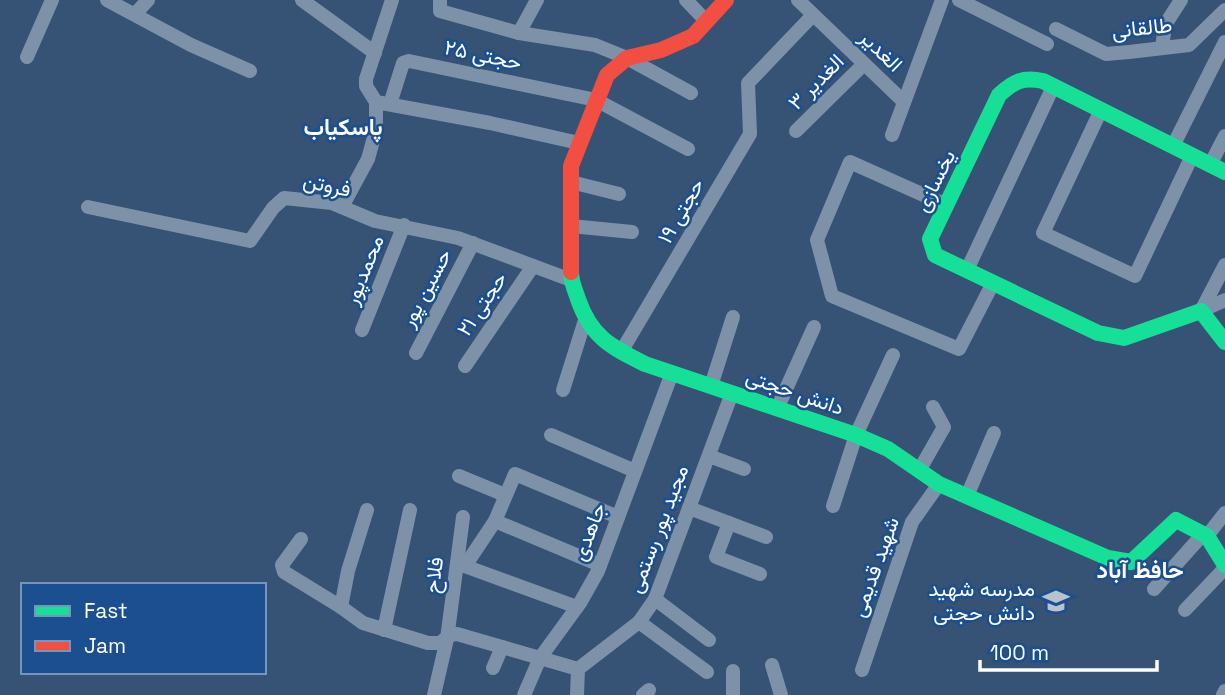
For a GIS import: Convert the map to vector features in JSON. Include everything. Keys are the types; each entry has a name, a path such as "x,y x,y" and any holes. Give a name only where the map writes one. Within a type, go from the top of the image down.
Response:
{"street":[{"path":"27,57 52,0"},
{"path":"107,0 191,45 250,71"},
{"path":"135,14 148,0"},
{"path":"302,0 375,53"},
{"path":"392,0 366,79 366,86 383,103 579,143"},
{"path":"440,0 440,11 519,33 595,45 627,58 691,93"},
{"path":"519,33 537,0"},
{"path":"687,0 706,21"},
{"path":"627,58 661,50 693,36 726,0"},
{"name":"الغدیر","path":"798,0 904,102"},
{"path":"892,135 942,0"},
{"path":"959,0 1047,44"},
{"path":"1162,48 1165,25 1181,0"},
{"name":"طالقانی","path":"1056,29 1106,54 1189,45 1225,10"},
{"name":"حجتی ۱۹","path":"621,352 750,134 748,83 813,15"},
{"path":"1173,146 1225,42"},
{"name":"دانش حجتی","path":"627,58 607,75 571,166 571,280 585,320 613,348 645,364 856,435 888,449 939,484 1108,558 1131,562 1176,520 1206,535"},
{"name":"حجتی ۲۵","path":"383,103 405,61 470,72 596,100"},
{"name":"الغدیر ۳","path":"796,131 864,64"},
{"name":"یخسازی","path":"1201,310 1124,338 1098,333 935,255 930,239 999,95 1014,81 1025,77 1053,87 1218,169"},
{"path":"967,270 1053,87"},
{"path":"596,100 688,149"},
{"path":"342,207 368,159 383,103"},
{"path":"1101,110 1043,233 1135,276 1192,156"},
{"path":"1218,169 1225,136"},
{"path":"946,205 850,162 817,240 832,296 959,349 993,283"},
{"path":"571,182 619,194"},
{"name":"فروتن","path":"88,207 250,241 273,208 284,198 332,204 376,221 404,225 473,243 571,280"},
{"name":"محمدپور","path":"362,330 404,225"},
{"path":"571,226 632,232"},
{"name":"حسین پور","path":"416,353 473,243"},
{"path":"1201,310 1225,265"},
{"name":"حجتی ۲۱","path":"465,366 533,266"},
{"path":"1201,310 1225,300"},
{"path":"1201,310 1225,342"},
{"path":"710,386 733,317"},
{"path":"563,390 585,320"},
{"path":"778,409 814,327"},
{"path":"833,506 856,435 893,355"},
{"name":"جاهدی","path":"524,695 540,658 577,607 600,565 671,373"},
{"name":"مجید پور رستمی","path":"578,669 639,622 655,599 732,393"},
{"path":"920,469 944,427 933,407"},
{"path":"967,496 994,433"},
{"path":"551,435 635,471"},
{"path":"709,456 744,469"},
{"path":"577,607 461,565 495,521 515,474 618,517"},
{"path":"459,475 505,495"},
{"name":"شهید قدیمی","path":"862,670 912,522 939,484"},
{"path":"689,508 766,537"},
{"path":"341,607 348,571 367,510"},
{"path":"384,630 410,510"},
{"path":"1154,589 1225,513"},
{"name":"فلاح","path":"434,695 461,565 463,517"},
{"path":"495,521 600,565"},
{"path":"729,523 716,558 760,574"},
{"path":"1185,610 1225,566 1206,535"},
{"path":"301,539 282,565 282,569 363,623 428,643 440,643 457,634 578,669 577,695"},
{"path":"655,599 709,640"},
{"path":"639,622 707,672"},
{"path":"492,668 502,647"},
{"path":"772,665 781,695"},
{"path":"733,671 733,695"}],"traffic: fast":[{"path":"1225,172 1043,81 1024,80 1014,83 999,95 930,239 935,255 1098,333 1124,338 1201,311 1225,342"},
{"path":"571,272 573,286 583,312 596,332 612,346 645,364 856,435 888,449 939,484 1108,558 1131,562 1176,520 1207,536 1225,565"}],"traffic: jam":[{"path":"571,272 571,166 607,75 627,58 661,50 693,36 726,0"}],"place":[{"name":"مدرسه شهید دانش حجتی","path":"1056,601"}],"district":[{"name":"پاسکیاب","path":"343,127"},
{"name":"حافظ آباد","path":"1140,570"}]}
